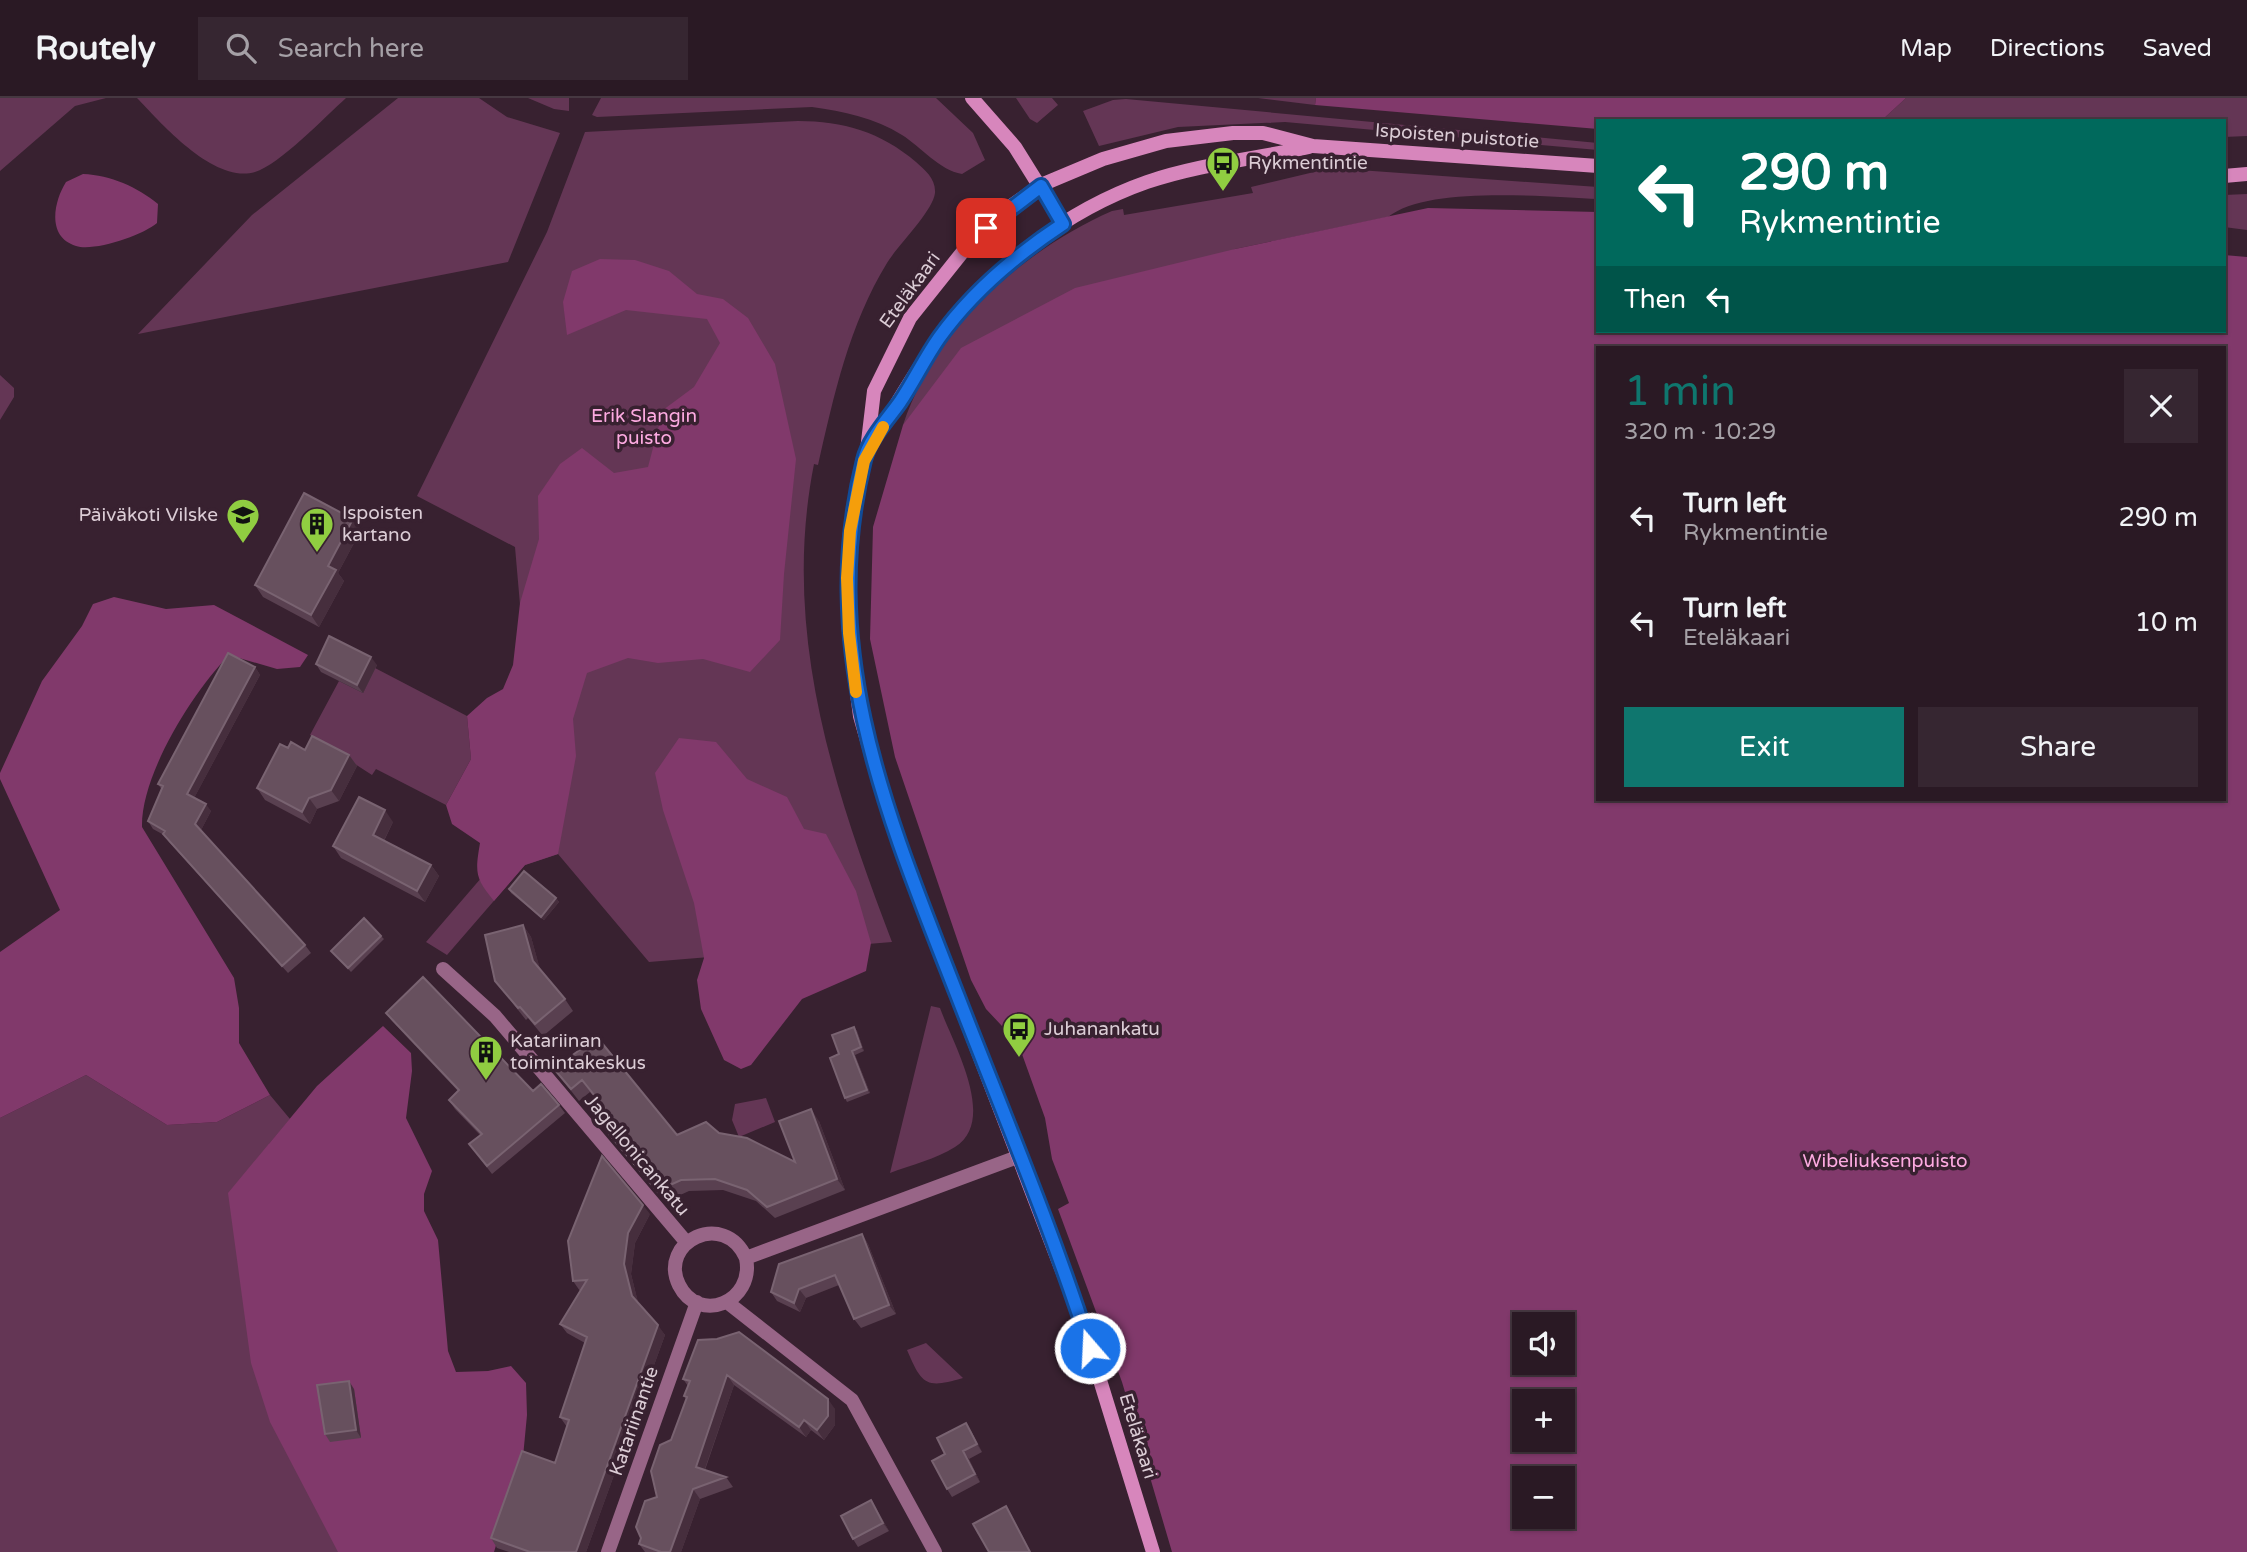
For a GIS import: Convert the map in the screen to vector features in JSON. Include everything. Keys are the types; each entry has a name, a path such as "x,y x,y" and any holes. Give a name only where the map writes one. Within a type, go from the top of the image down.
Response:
{"main road":[{"path":"972,98 1015,147 1063,224"},
{"name":"Ispoisten puistotie","path":"1041,186 1103,159 1201,135 1263,133 1313,146 1596,166"},
{"name":"Ispoisten puistotie","path":"1063,224 1147,182 1204,166 1313,146"},
{"path":"2226,176 2247,174"},
{"name":"Eteläkaari","path":"1041,186 1011,206 965,249 910,318 873,391 867,450 850,531 847,578 849,633 860,716 879,782 926,917 1083,1325 1153,1552"},
{"name":"Eteläkaari","path":"867,450 940,337 959,313 1014,258 1063,224"}],"street":[{"name":"Jagellonicankatu","path":"443,969 495,1016 687,1243"},
{"path":"746,1258 1020,1156"},
{"path":"705,1233 726,1236 742,1249 746,1258 747,1279 736,1297 727,1302 706,1305 696,1302 680,1286 676,1275 679,1253 687,1243 705,1233"},
{"name":"Katariinantie","path":"608,1552 696,1302"},
{"path":"727,1302 852,1400 935,1552"}],"green space":[{"path":"0,98 106,98 75,106 0,171"},
{"path":"137,98 346,98 302,140 265,168 239,173 206,161 175,136"},
{"path":"398,98 479,98 507,117 560,133 508,262 138,334 252,215"},
{"path":"528,98 569,98 569,111 554,109"},
{"path":"601,98 936,98 973,133 985,160 962,174 954,172 892,129 858,116 812,107 597,117 592,115"},
{"path":"1016,98 1052,98 1058,105 1037,123 1030,119"},
{"path":"1258,98 1316,98 1315,105"},
{"path":"1316,98 1906,98 1883,119 1596,119 1596,129 1315,105"},
{"path":"1906,98 2247,98 2247,136 2226,137 2226,119 1883,119"},
{"path":"1126,99 1596,143 1596,150 1285,122 1178,127 1099,146 1083,111 1113,100"},
{"name":"Erik Slangin puisto","path":"798,121 846,126 875,136 916,162 929,175 935,188 928,209 887,263 862,311 844,361 818,465 814,464 805,526 804,587 818,708 850,825 892,942 649,962 558,854 525,865 447,955 426,942 538,812 515,547 417,496 547,232 585,132"},
{"path":"1331,168 1596,187 1596,199 1488,195 1430,200 1406,207 1388,217 1235,249 903,425 917,390 936,357 959,326 985,297 1045,248 1112,211 1123,209 1124,215 1253,193 1251,187"},
{"path":"83,174 113,179 150,198 158,204 157,223 130,237 106,245 84,247 66,241 56,227 58,199 66,182"},
{"path":"2247,194 2247,230 2226,227 2226,195"},
{"name":"Wibeliuksenpuisto","path":"1428,208 1596,212 1596,333 2226,333 2226,255 2247,257 2247,1552 1172,1552 1122,1382 1058,1209 1069,1203 1052,1159 1045,1118 1018,1043 986,1009 971,980 895,757 870,639 873,527 903,425 961,348 1075,288 1235,249"},
{"path":"600,259 635,260 669,271 697,294 723,299 748,318 775,364 796,459 780,640 750,672 703,659 658,663 628,658 587,673 573,719 576,756 558,854 525,865 494,901 478,875 480,843 452,824 446,805 471,759 467,716 487,698 503,689 513,665 520,603 539,539 538,496 560,464 582,448 614,473 648,467 663,410 694,387 720,343 707,319 626,310 567,335 563,302 572,271"},
{"path":"0,375 14,388 14,397 0,420"},
{"path":"114,597 166,609 214,605 308,655 300,667 277,669 229,655 200,690 172,735 150,783 144,806 142,827 234,978 239,1008 239,1043 270,1095 217,1122 167,1125 86,1075 0,1118 0,952 60,910 0,779 0,773 42,681 82,626 93,604"},
{"path":"375,668 467,716 471,759 446,805 376,769 372,775 310,735 339,681 363,693"},
{"path":"679,738 716,742 747,779 787,797 804,829 826,834 856,891 871,943 866,971 802,999 751,1065 741,1069 724,1060 701,1009 697,980 704,958 694,903 663,810 655,773"},
{"path":"931,1006 940,1008 962,1061 973,1101 973,1119 967,1135 955,1147 890,1173"},
{"path":"383,1026 411,1053 412,1071 406,1118 432,1171 424,1194 424,1211 438,1240 448,1351 456,1372 488,1371 511,1366 526,1383 527,1415 523,1457 494,1552 338,1552 270,1422 251,1363 228,1193 317,1086"},
{"path":"86,1075 167,1125 217,1122 270,1095 290,1119 269,1144 422,1526 494,1552 0,1552 0,1118"},
{"path":"766,1098 775,1122 739,1137 732,1120 735,1104"},
{"path":"926,1343 963,1378 933,1383 922,1377 907,1350"}],"building":[{"name":"Ispoisten kartano","path":"304,493 353,519 328,566 336,570 311,615 255,585"},
{"path":"329,636 371,657 357,685 316,664"},
{"path":"228,653 255,667 187,794 206,804 195,824 305,945 282,966 163,834 165,831 148,821 163,786 158,784"},
{"path":"312,736 349,755 331,790 309,798 302,812 257,788 280,744 288,748 291,742 305,750"},
{"path":"359,797 385,810 373,835 431,865 417,891 333,846"},
{"path":"524,871 556,898 541,917 509,889"},
{"path":"364,918 381,936 348,968 331,951"},
{"path":"523,925 533,961 565,999 535,1024 495,981 485,935"},
{"path":"423,977 533,1091 541,1084 559,1105 487,1166 469,1144 482,1134 449,1100 459,1090 386,1013"},
{"path":"854,1027 861,1047 852,1051 867,1090 845,1098 830,1058 839,1054 832,1035"},
{"path":"597,1037 677,1135 706,1122 719,1133 747,1138 795,1162 779,1121 811,1109 837,1179 767,1207 747,1190 715,1179 681,1180 657,1191 609,1134 614,1120 582,1080 571,1089 554,1069"},
{"path":"602,1156 643,1205 628,1233 624,1264 632,1296 658,1325 576,1552 530,1552 491,1538 522,1451 555,1463 569,1420 560,1417 587,1337 560,1324 587,1280 573,1281 568,1241"},
{"path":"862,1234 889,1305 854,1319 835,1275 799,1289 794,1303 771,1292 779,1264"},
{"path":"739,1332 828,1399 828,1416 817,1430 804,1420 799,1427 727,1375 696,1467 726,1477 693,1489 670,1552 661,1552 639,1544 641,1538 636,1527 645,1501 657,1497 651,1471 660,1445 671,1440 687,1397 684,1396 690,1381 683,1379 698,1340 717,1339"},
{"path":"349,1381 356,1430 325,1434 317,1385"},
{"path":"966,1423 977,1444 963,1451 975,1474 947,1489 932,1461 945,1454 937,1438"},
{"path":"871,1500 883,1523 853,1539 841,1516"},
{"path":"1006,1506 1030,1552 989,1552 973,1524"}],"slow traffic":[{"path":"856,692 849,633 847,578 850,531 867,450 883,427"}],"place":[{"name":"Rykmentintie","path":"1223,193"},
{"name":"Päiväkoti Vilske","path":"243,545"},
{"name":"Ispoisten kartano","path":"317,554"},
{"name":"Juhanankatu","path":"1019,1059"},
{"name":"Katariinan toimintakeskus","path":"486,1082"}],"route":[{"path":"986,228 1011,206 1041,186 1063,224 1014,258 959,313 940,337 867,450 850,531 847,578 849,633 860,716 879,782 926,917 1020,1156 1090,1348"}]}
